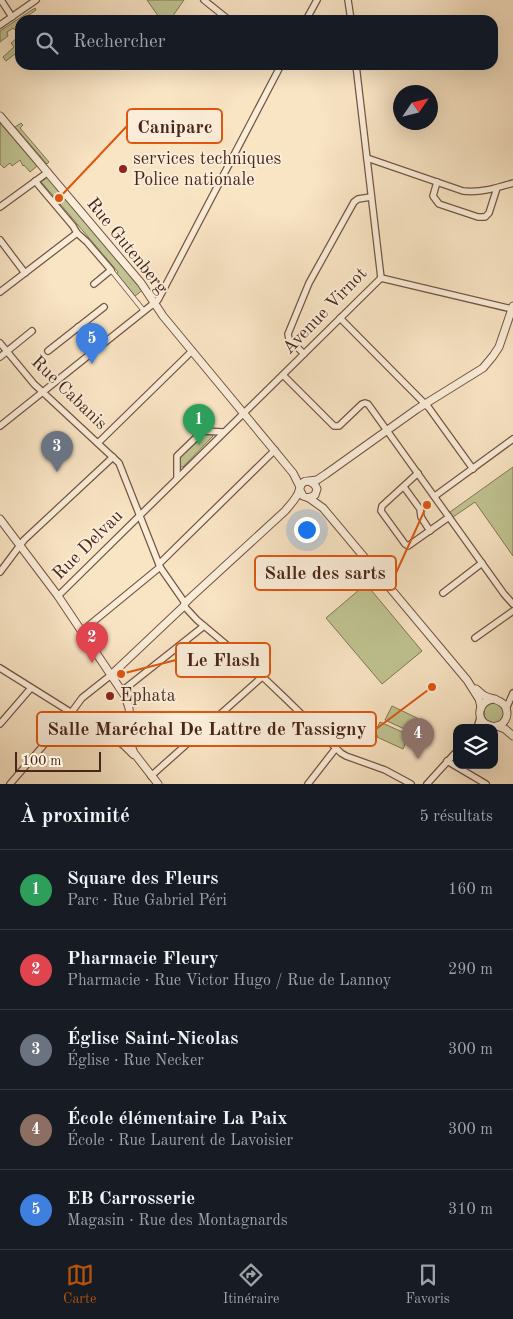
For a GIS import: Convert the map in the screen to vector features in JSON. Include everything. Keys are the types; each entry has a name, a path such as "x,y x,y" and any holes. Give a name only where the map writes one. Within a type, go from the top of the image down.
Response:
{"street":[{"path":"1,0 12,17"},
{"path":"0,25 36,0"},
{"path":"204,0 223,15"},
{"path":"309,15 317,0"},
{"path":"348,0 350,15"},
{"path":"0,426 154,303 164,291 278,70"},
{"name":"Avenue Virnot","path":"177,477 381,278 357,70"},
{"name":"Rue Gutenberg","path":"0,116 141,283 154,303 192,351 293,473"},
{"path":"367,158 468,192 497,188 513,183"},
{"path":"0,208 48,172"},
{"name":"Rue Gutenberg","path":"35,181 144,311"},
{"path":"437,182 433,196 439,204 478,217 485,216 488,213 497,188"},
{"path":"304,354 289,340 288,334 305,291 354,202 359,199 372,198"},
{"path":"0,292 77,232"},
{"path":"0,240 25,273"},
{"name":"Rue Gutenberg","path":"94,284 111,270"},
{"path":"10,784 82,698 111,675 285,511 295,499 303,483 319,479 387,430 477,372 490,361 501,343 513,308 381,278"},
{"path":"48,351 104,307"},
{"path":"340,318 425,404 473,469"},
{"path":"78,327 96,349"},
{"path":"0,356 32,331"},
{"name":"Rue Cabanis","path":"0,343 25,374 119,463 140,515"},
{"path":"98,443 192,351"},
{"path":"283,375 334,426 339,426 360,405 366,402 369,404 513,604"},
{"path":"177,477 177,456 203,431 223,432"},
{"path":"435,496 513,439"},
{"path":"82,631 160,565 275,450"},
{"path":"0,572 20,545 113,457"},
{"path":"285,511 303,499 314,496 323,481 338,466"},
{"path":"293,473 314,484 317,498 323,508 467,680 483,695 502,703 513,735"},
{"path":"293,473 302,495 323,508"},
{"path":"418,474 382,506 381,511 406,545 410,545 449,517"},
{"name":"Rue Delvau","path":"58,596 177,477"},
{"path":"404,487 420,509 421,517 430,531"},
{"path":"140,515 160,565 185,605 204,626 262,677 346,756 385,770 411,784"},
{"path":"1,524 20,545 58,596 122,691 129,705 132,748 135,756"},
{"path":"443,593 482,563"},
{"path":"475,638 513,611"},
{"path":"122,691 204,626"},
{"path":"0,668 126,747 158,784"},
{"path":"152,776 262,677"},
{"path":"467,680 479,699 481,707 478,724"},
{"path":"0,724 31,688"},
{"path":"498,726 504,722 513,693"},
{"path":"481,707 487,701 495,699"},
{"path":"480,718 484,724"},
{"path":"498,726 513,735"},
{"path":"308,784 336,748"},
{"path":"427,784 453,755"},
{"path":"447,761 486,784"}],"green space":[{"path":"147,0 184,0 174,15 158,15"},
{"path":"35,8 36,10 29,15 24,15"},
{"path":"15,21 15,30 13,28 7,32 8,36 0,42 0,31"},
{"path":"15,40 15,54 6,61 3,57 14,47 11,43"},
{"path":"0,123 37,166 30,172 23,166 20,160 12,166 10,163 4,168 0,164"},
{"path":"21,123 23,125 20,128 49,162 47,164 15,127"},
{"path":"48,177 144,289 135,296 117,274 118,272 41,182"},
{"path":"203,434 212,434 213,436 183,467 180,467 180,457"},
{"path":"513,467 513,556 475,502 453,517 450,512"},
{"path":"366,584 422,651 382,684 326,618"},
{"path":"494,703 501,706 504,713 501,720 494,723 487,720 484,713 487,706"},
{"path":"392,706 417,718 411,732 385,720"},
{"path":"380,722 409,735 403,749 374,734"}],"place":[{"name":"services techniques Police nationale","path":"123,169"},
{"name":"Caniparc","path":"59,198"},
{"name":"EB Carrosserie","path":"92,364"},
{"name":"Square des Fleurs","path":"199,445"},
{"name":"Église Saint-Nicolas","path":"57,472"},
{"name":"Salle des sarts","path":"427,505"},
{"name":"Pharmacie Fleury","path":"92,663"},
{"name":"Le Flash","path":"121,674"},
{"name":"Salle Maréchal De Lattre de Tassigny","path":"432,687"},
{"name":"Ephata","path":"110,696"},
{"name":"École élémentaire La Paix","path":"418,759"}]}
